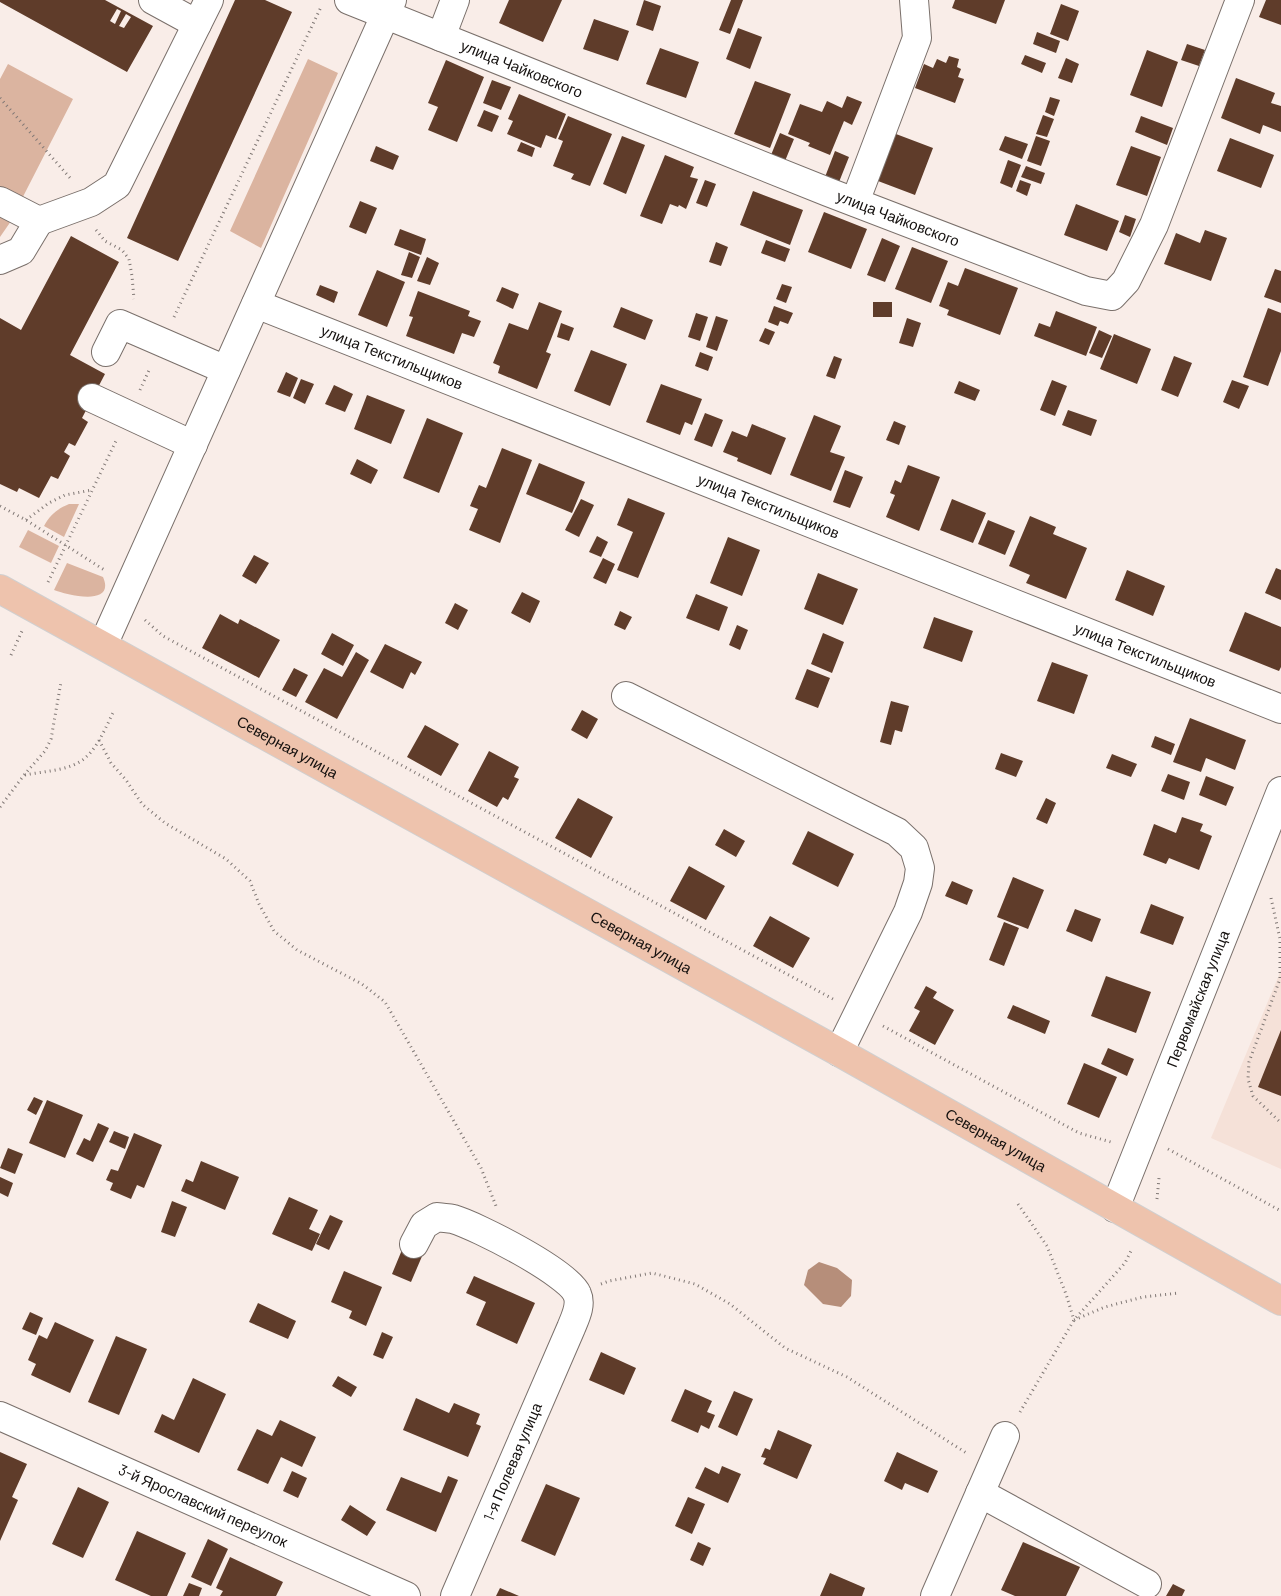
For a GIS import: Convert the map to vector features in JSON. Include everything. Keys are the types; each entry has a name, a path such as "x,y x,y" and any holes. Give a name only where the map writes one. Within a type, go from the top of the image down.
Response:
{"main road":[{"name":"Северная улица","path":"0,589 839,1052 1281,1300"}],"street":[{"path":"0,260 21,251 39,221 91,202 117,185 203,12 153,0"},
{"name":"улица Чайковского","path":"349,0 389,8 441,37 855,202 1086,291 1112,296 1126,281 1154,225 1240,0"},
{"path":"441,37 455,0"},
{"path":"855,202 917,38 914,0"},
{"path":"103,645 389,8"},
{"path":"0,200 39,221"},
{"name":"улица Текстильщиков","path":"256,304 1281,709"},
{"path":"106,352 120,324 226,370"},
{"path":"92,398 193,445"},
{"path":"626,696 897,832 914,848 920,868 918,883 908,912 839,1052"},
{"name":"Первомайская улица","path":"1115,1208 1281,791"},
{"path":"414,1244 424,1225 437,1217 453,1219 512,1245 567,1280 578,1295"},
{"name":"1-я Полевая улица","path":"455,1596 571,1328 578,1310 578,1295"},
{"name":"3-й Ярославский переулок","path":"0,1416 406,1596"},
{"path":"935,1596 1005,1436"},
{"path":"980,1493 1146,1584"}],"path":[{"path":"48,582 324,0"},
{"path":"0,98 91,202 95,229 105,241 122,250 130,259 134,298 120,324"},
{"path":"26,520 65,495 93,490"},
{"path":"0,506 26,520 110,574 127,592 142,618 162,636 1079,1133 1114,1143"},
{"path":"11,655 25,626"},
{"path":"0,807 45,751 51,739 61,682"},
{"path":"24,775 69,766 85,758 99,740 114,711"},
{"path":"99,740 111,763 126,780 142,804 165,823 226,859 250,881 259,904 274,931 297,950 362,984 386,1002 481,1168 512,1245"},
{"path":"1272,891 1270,900 1280,939 1280,979 1248,1062 1248,1079 1253,1096 1281,1123"},
{"path":"1162,1145 1281,1211"},
{"path":"1018,1204 1047,1246 1074,1320"},
{"path":"1005,1436 1074,1320 1125,1263"},
{"path":"578,1295 609,1281 652,1273 695,1284 730,1304 785,1348 847,1378 991,1468"},
{"path":"1074,1320 1105,1307 1134,1299 1179,1293"}],"shaded area":[{"path":"308,59 338,73 261,248 230,231"},
{"path":"8,64 73,99 9,224 0,237 0,79"},
{"path":"69,504 79,504 64,537 44,526 54,513"},
{"path":"28,530 59,546 51,563 19,547"},
{"path":"67,563 103,577 105,586 103,592 97,596 88,597 54,590"},
{"path":"1281,970 1281,1169 1211,1138"},
{"path":"819,1262 837,1268 852,1280 851,1296 841,1307 823,1304 804,1285 808,1270"}],"building":[{"path":"0,0 105,0 153,26 127,72 0,2","holes":["117,9 121,11 115,24 110,21","126,14 131,17 124,28 119,26"]},
{"path":"235,0 265,0 292,12 178,261 127,238"},
{"path":"509,0 562,0 543,42 499,23"},
{"path":"644,0 661,6 653,31 636,25"},
{"path":"731,0 743,0 730,34 719,30"},
{"path":"955,0 1005,0 996,24 952,8"},
{"path":"1266,0 1281,0 1281,25 1259,17"},
{"path":"1061,4 1079,11 1068,41 1050,34"},
{"path":"594,19 629,31 618,61 583,49"},
{"path":"738,28 762,37 750,69 726,59"},
{"path":"1037,32 1060,41 1056,53 1033,44"},
{"path":"1187,44 1205,50 1199,66 1181,60"},
{"path":"660,48 699,62 686,98 646,84"},
{"path":"1147,50 1178,62 1162,107 1130,95"},
{"path":"1025,55 1046,63 1042,73 1021,64"},
{"path":"949,56 959,59 957,67 961,69 958,77 964,79 955,103 915,88 924,64 933,68 937,59 946,63"},
{"path":"1066,58 1079,64 1072,83 1058,78"},
{"path":"446,60 484,77 457,142 428,130 438,107 428,103"},
{"path":"1236,78 1275,93 1271,103 1281,106 1281,132 1263,125 1260,134 1221,118"},
{"path":"492,80 511,87 501,110 483,103"},
{"path":"755,81 791,94 770,148 734,134"},
{"path":"519,94 566,114 556,139 546,135 541,148 507,134 513,121 508,119"},
{"path":"847,96 862,102 852,125 844,121 830,155 808,146 810,143 788,134 800,104 822,112 827,101 842,108"},
{"path":"1050,97 1060,100 1054,116 1045,112"},
{"path":"484,110 499,116 492,132 477,126"},
{"path":"1043,115 1054,119 1047,137 1036,134"},
{"path":"568,116 612,134 590,186 571,179 574,174 553,166 563,141 558,139"},
{"path":"1141,116 1173,128 1167,145 1135,132"},
{"path":"780,133 794,139 785,161 771,155"},
{"path":"896,134 933,148 915,195 878,181"},
{"path":"622,136 645,145 626,194 603,184"},
{"path":"1005,136 1028,144 1022,159 999,150"},
{"path":"1036,136 1050,141 1041,166 1027,161"},
{"path":"1230,138 1274,155 1261,188 1217,171"},
{"path":"521,142 535,148 532,157 517,151"},
{"path":"376,146 399,156 393,170 370,161"},
{"path":"1131,146 1161,157 1147,196 1116,185"},
{"path":"835,151 849,157 839,182 825,177"},
{"path":"665,155 694,167 690,177 698,179 686,209 679,205 678,207 670,204 662,224 640,216"},
{"path":"1008,160 1021,165 1012,188 1000,183"},
{"path":"1026,166 1045,173 1041,184 1021,177"},
{"path":"705,180 716,184 707,207 696,203"},
{"path":"1020,180 1031,184 1027,196 1016,191"},
{"path":"753,191 803,210 790,245 740,225"},
{"path":"360,201 377,208 366,234 349,227"},
{"path":"1076,204 1119,221 1107,251 1064,235"},
{"path":"824,212 867,229 851,269 808,252"},
{"path":"1125,215 1136,219 1130,237 1119,232"},
{"path":"400,229 426,239 421,255 394,245"},
{"path":"1205,230 1227,238 1211,281 1164,264 1176,233 1200,243"},
{"path":"71,236 119,262 70,355 105,374 82,418 88,422 75,446 69,443 64,452 70,456 58,479 51,476 39,498 19,488 17,492 0,484 0,318 21,330"},
{"path":"882,238 900,246 885,282 867,275"},
{"path":"766,240 790,249 785,262 761,253"},
{"path":"716,242 728,247 721,266 709,262"},
{"path":"912,247 948,261 931,303 895,289"},
{"path":"409,252 420,257 412,278 401,275"},
{"path":"427,257 439,263 430,285 417,281"},
{"path":"965,268 1018,288 1000,335 947,315 949,310 939,306 948,282 958,286"},
{"path":"1275,269 1281,271 1281,303 1264,297"},
{"path":"377,270 405,282 387,327 358,315"},
{"path":"782,284 792,287 786,303 776,299"},
{"path":"320,285 338,292 334,303 316,295"},
{"path":"502,287 519,294 513,309 496,301"},
{"path":"418,291 470,311 468,316 481,321 474,337 462,333 454,354 406,336 413,317 409,316"},
{"path":"539,302 562,311 546,352 551,354 537,389 498,373 500,366 493,363 509,323 528,330"},
{"path":"873,302 892,302 892,317 873,317"},
{"path":"774,306 793,313 788,324 780,321 778,326 768,322"},
{"path":"621,307 653,320 645,340 613,327"},
{"path":"1268,308 1281,313 1281,351 1268,386 1243,377"},
{"path":"1056,311 1097,327 1086,356 1034,336 1039,323 1050,327"},
{"path":"696,313 708,317 700,341 688,337"},
{"path":"716,316 728,320 717,351 706,347"},
{"path":"907,318 921,323 913,347 899,343"},
{"path":"561,323 574,328 569,341 557,337"},
{"path":"765,328 775,332 769,345 759,341"},
{"path":"1099,330 1112,336 1102,358 1089,353"},
{"path":"1114,334 1151,349 1137,384 1100,369"},
{"path":"591,350 627,364 610,406 574,391"},
{"path":"700,352 713,357 708,371 695,366"},
{"path":"834,356 842,359 835,379 826,376"},
{"path":"1174,356 1192,363 1178,397 1161,390"},
{"path":"286,372 298,378 290,397 277,392"},
{"path":"301,379 314,384 305,404 293,398"},
{"path":"1052,380 1067,386 1055,416 1040,410"},
{"path":"1232,380 1249,386 1239,409 1223,402"},
{"path":"959,381 980,390 975,401 954,393"},
{"path":"661,384 702,399 692,425 685,422 680,435 646,422"},
{"path":"334,385 353,394 345,412 325,404"},
{"path":"367,395 405,410 391,444 354,429"},
{"path":"1068,410 1097,420 1091,436 1062,425"},
{"path":"705,413 723,420 712,447 694,440"},
{"path":"814,415 841,426 830,452 845,457 831,491 790,475"},
{"path":"427,418 463,433 439,493 403,478"},
{"path":"894,421 906,426 899,445 886,440"},
{"path":"752,424 786,438 771,475 737,461 738,458 723,452 732,431 747,437"},
{"path":"502,448 532,460 500,543 469,530 478,509 470,506 479,485 486,488"},
{"path":"357,459 378,470 371,484 350,474"},
{"path":"539,463 585,482 572,513 526,494"},
{"path":"908,465 940,477 919,531 886,517 895,495 890,493 895,480 901,483"},
{"path":"845,470 863,477 850,508 833,502"},
{"path":"628,498 665,513 638,578 617,570 633,532 617,525"},
{"path":"581,499 594,505 579,537 565,530"},
{"path":"952,499 986,513 973,543 940,530"},
{"path":"1030,516 1056,527 1053,534 1087,548 1066,599 1026,583 1030,575 1009,566"},
{"path":"988,520 1015,531 1005,555 978,544"},
{"path":"597,536 608,542 601,557 589,552"},
{"path":"728,537 760,550 742,596 710,583"},
{"path":"254,555 269,563 256,584 242,576"},
{"path":"603,558 615,564 606,584 593,578"},
{"path":"1276,568 1281,570 1281,600 1265,593"},
{"path":"1127,570 1165,586 1153,616 1115,600"},
{"path":"818,573 858,589 843,625 804,609"},
{"path":"522,592 540,601 530,623 511,613"},
{"path":"696,594 728,607 719,631 686,618"},
{"path":"455,603 468,610 458,630 445,623"},
{"path":"620,611 632,617 625,630 614,625"},
{"path":"1245,612 1281,627 1281,667 1279,671 1229,651"},
{"path":"220,614 238,624 240,619 280,640 259,678 202,648"},
{"path":"934,617 973,631 962,662 923,648"},
{"path":"737,625 748,630 740,650 729,645"},
{"path":"332,633 354,645 343,666 321,654"},
{"path":"823,633 844,642 832,673 811,664"},
{"path":"385,644 422,662 415,675 411,672 403,689 370,672"},
{"path":"356,652 369,660 337,719 305,702 324,668 342,677"},
{"path":"1052,662 1088,675 1074,714 1037,701"},
{"path":"294,668 308,675 296,697 282,690"},
{"path":"807,669 830,678 818,708 795,699"},
{"path":"891,701 909,706 902,732 895,730 891,745 880,742"},
{"path":"582,710 598,719 587,739 571,730"},
{"path":"1190,718 1246,740 1235,770 1206,758 1201,772 1173,762"},
{"path":"425,725 459,744 441,776 407,757"},
{"path":"1155,736 1175,744 1171,755 1151,747"},
{"path":"489,751 519,767 514,777 519,779 508,800 503,797 497,807 468,791"},
{"path":"1001,753 1023,761 1016,777 995,769"},
{"path":"1112,754 1137,764 1131,777 1106,768"},
{"path":"1168,774 1190,782 1184,800 1161,791"},
{"path":"1206,776 1234,787 1226,806 1199,795"},
{"path":"578,798 613,817 591,858 555,838"},
{"path":"1046,798 1056,803 1047,824 1036,819"},
{"path":"1182,817 1203,824 1200,831 1212,836 1199,870 1169,858 1166,864 1143,855 1154,824 1176,833"},
{"path":"724,829 745,841 736,857 715,845"},
{"path":"808,831 854,854 838,887 792,864"},
{"path":"689,866 725,886 706,920 670,901"},
{"path":"1013,877 1044,890 1028,929 997,917"},
{"path":"952,881 973,890 967,905 945,896"},
{"path":"1151,904 1184,917 1173,945 1140,933"},
{"path":"1075,909 1101,919 1092,942 1066,931"},
{"path":"770,916 810,938 793,968 753,946"},
{"path":"1004,922 1019,928 1004,966 989,960"},
{"path":"1106,976 1151,992 1136,1033 1091,1016"},
{"path":"926,986 937,992 933,998 954,1010 935,1045 909,1031 920,1011 914,1008"},
{"path":"1013,1005 1050,1021 1045,1034 1007,1018"},
{"path":"1281,1030 1281,1096 1258,1087"},
{"path":"1108,1048 1134,1059 1127,1076 1101,1064"},
{"path":"1084,1063 1117,1077 1099,1118 1067,1104"},
{"path":"34,1097 43,1101 36,1115 27,1110"},
{"path":"47,1100 83,1115 65,1158 29,1143"},
{"path":"98,1123 109,1128 93,1162 76,1154 84,1138 90,1141"},
{"path":"114,1131 129,1137 125,1149 109,1142"},
{"path":"134,1133 162,1145 144,1188 137,1185 131,1199 110,1190 113,1183 106,1180 111,1169 118,1171"},
{"path":"8,1148 23,1154 15,1174 0,1168"},
{"path":"201,1161 239,1177 225,1210 181,1191 186,1179 193,1182"},
{"path":"0,1177 13,1183 8,1197 0,1193"},
{"path":"289,1197 318,1210 309,1229 320,1234 312,1251 272,1234"},
{"path":"172,1201 187,1207 175,1237 161,1232"},
{"path":"330,1215 343,1221 329,1250 316,1244"},
{"path":"404,1245 423,1254 411,1282 392,1274"},
{"path":"344,1271 382,1287 366,1326 349,1318 352,1311 331,1302"},
{"path":"474,1276 535,1303 517,1344 476,1325 486,1302 466,1293"},
{"path":"258,1303 296,1321 288,1339 249,1322"},
{"path":"30,1312 43,1318 36,1335 22,1329"},
{"path":"55,1322 94,1340 70,1393 31,1375 36,1364 28,1360 39,1335 47,1339"},
{"path":"382,1332 393,1337 383,1359 373,1355"},
{"path":"116,1336 147,1349 119,1415 88,1402"},
{"path":"601,1352 636,1368 624,1395 589,1380"},
{"path":"338,1376 357,1387 351,1397 332,1386"},
{"path":"193,1378 226,1394 199,1453 154,1432 162,1414 174,1420"},
{"path":"685,1389 712,1401 707,1412 715,1415 709,1429 701,1425 698,1433 671,1421"},
{"path":"734,1391 753,1399 737,1436 718,1427"},
{"path":"416,1398 449,1413 454,1403 480,1414 476,1424 481,1426 468,1457 403,1430"},
{"path":"280,1420 316,1437 302,1467 281,1457 268,1484 237,1470 257,1429 272,1436"},
{"path":"778,1430 812,1445 797,1479 763,1464 766,1458 761,1457 765,1448 770,1450"},
{"path":"0,1452 27,1464 12,1497 18,1500 0,1541"},
{"path":"897,1452 938,1471 928,1493 905,1483 902,1490 884,1481"},
{"path":"722,1466 741,1474 728,1503 695,1488 705,1467 719,1474"},
{"path":"292,1471 307,1478 298,1498 283,1491"},
{"path":"448,1476 458,1480 436,1532 386,1510 401,1477 441,1493"},
{"path":"546,1484 580,1498 555,1556 521,1541"},
{"path":"78,1487 109,1502 83,1558 52,1544"},
{"path":"688,1497 705,1504 692,1534 675,1526"},
{"path":"350,1505 376,1522 367,1536 341,1520"},
{"path":"137,1531 186,1553 167,1596 151,1596 115,1580"},
{"path":"208,1539 228,1549 211,1586 191,1577"},
{"path":"698,1542 711,1548 703,1566 690,1560"},
{"path":"1023,1542 1080,1567 1066,1596 1015,1596 1001,1590"},
{"path":"230,1557 283,1582 276,1596 220,1596 223,1591 216,1588"},
{"path":"830,1573 865,1588 862,1596 820,1596"},
{"path":"189,1583 202,1588 199,1596 183,1596"},
{"path":"1173,1584 1185,1590 1182,1596 1166,1596"},
{"path":"500,1588 519,1596 496,1596"}]}
